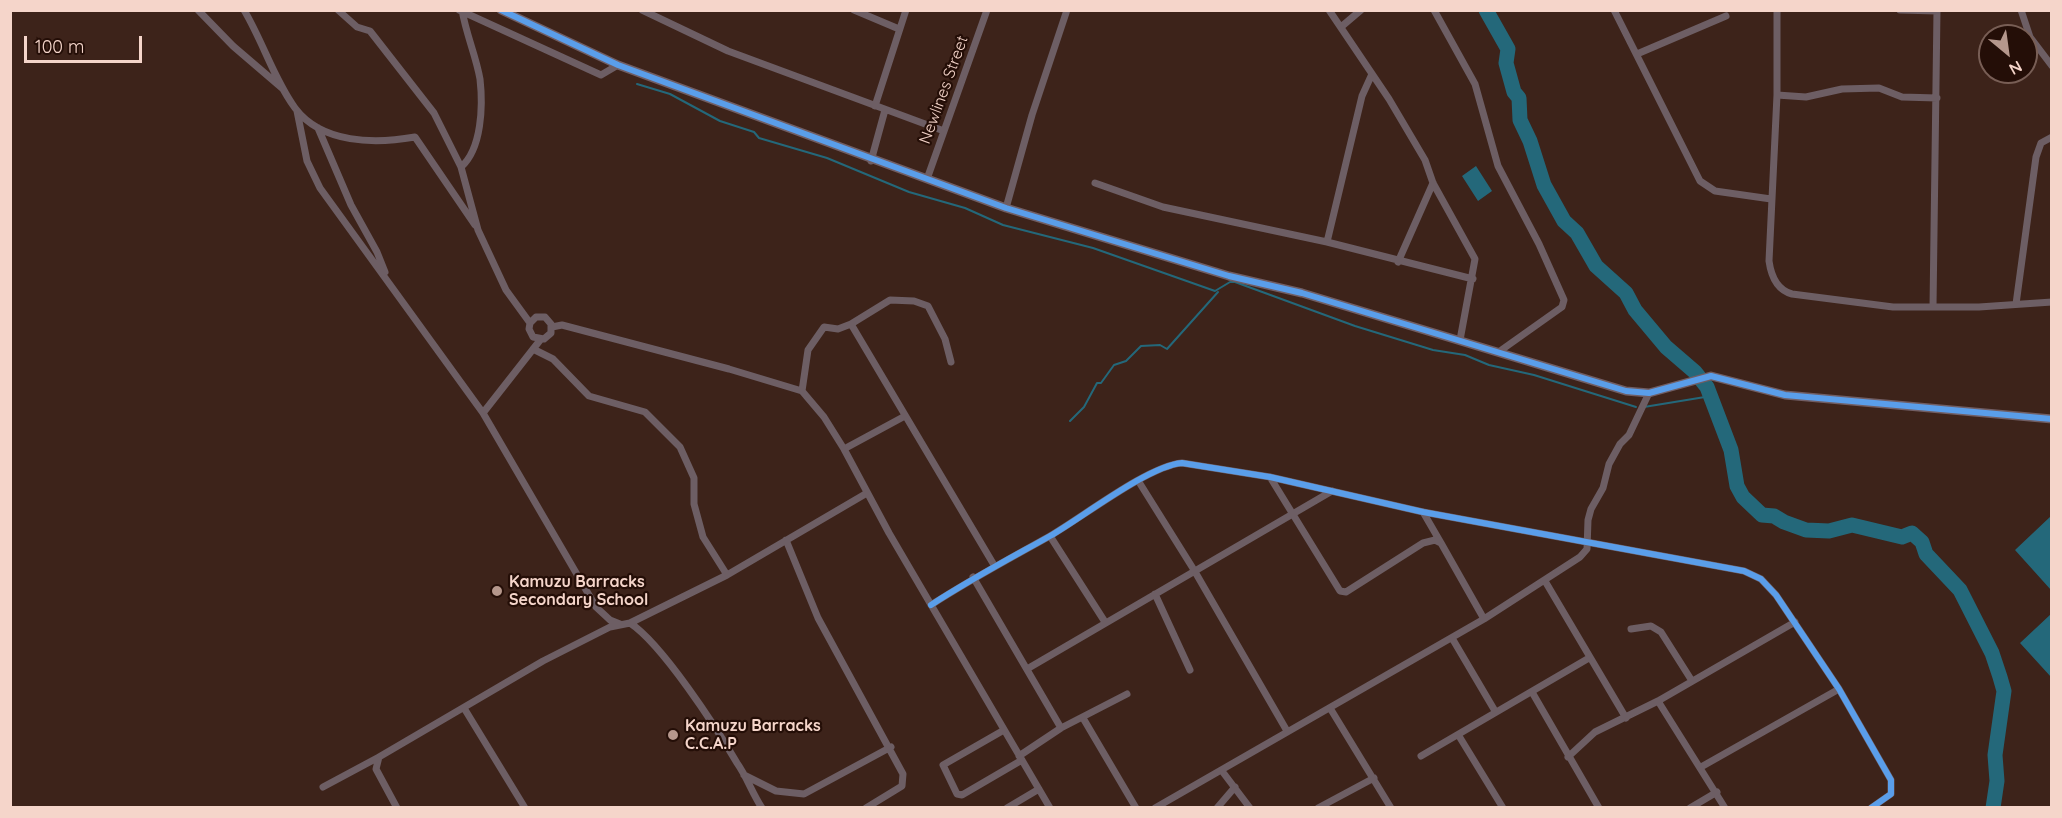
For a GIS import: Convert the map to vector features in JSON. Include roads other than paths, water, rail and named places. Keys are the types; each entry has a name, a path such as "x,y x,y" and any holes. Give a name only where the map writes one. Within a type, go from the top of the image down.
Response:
{"street":[{"path":"198,10 233,46 284,90"},
{"path":"244,10 297,111 318,128 356,141 415,137 441,179 478,230"},
{"path":"338,10 357,27 370,31 434,113 461,167 478,230 506,290 530,323 531,334 541,339"},
{"path":"501,10 618,65 871,161 1006,208 1229,276 1302,293 1500,351 1626,391 1649,393 1711,376 1785,395 2052,419"},
{"path":"642,10 728,51 944,132"},
{"path":"854,10 899,29"},
{"path":"875,106 906,10"},
{"name":"Newlines Street","path":"927,179 987,10"},
{"path":"1006,208 1032,115 1067,10"},
{"path":"1329,10 1425,160 1433,183 1475,259 1460,340"},
{"path":"1341,27 1361,10"},
{"path":"1434,10 1471,76 1498,166 1539,244 1564,300 1562,307 1500,351"},
{"path":"1614,10 1700,181 1715,190 1771,199"},
{"path":"1777,10 1777,95 1770,267 1778,284 1786,292 1893,307 2052,302"},
{"path":"1900,10 1936,11 1937,98 1933,307"},
{"path":"2021,10 2030,37 2052,66"},
{"path":"461,11 480,78 480,118 475,145 469,160 461,167"},
{"path":"461,11 601,75 618,65"},
{"path":"1637,54 1726,16"},
{"path":"1327,242 1359,107 1372,74"},
{"path":"1777,95 1806,97 1842,89 1879,87 1902,97 1937,98"},
{"path":"871,161 885,110"},
{"path":"297,111 307,161 320,188 483,413 596,607 610,620 620,624"},
{"path":"318,128 351,205 377,252 389,283"},
{"path":"2016,304 2036,157 2041,143 2052,137"},
{"path":"1095,183 1162,207 1327,242 1398,262 1473,279"},
{"path":"1398,262 1433,183"},
{"path":"802,391 812,342 824,327 838,329 851,324 890,300 925,303 945,339 951,362"},
{"path":"483,413 541,339 549,335 552,327 550,321 542,316 534,318 530,323"},
{"path":"851,324 994,565"},
{"path":"552,327 562,326 663,351 802,391 824,417 844,449 931,605 1050,807"},
{"path":"533,349 553,359 589,396 645,412 683,450 694,478 694,504 703,537 727,575"},
{"path":"1155,807 1222,771 1287,731 1452,638 1545,581 1584,554 1588,543 1588,520 1603,488 1609,464 1620,444 1629,435 1649,393"},
{"path":"844,449 905,416"},
{"path":"931,605 973,577 1050,536 1168,465 1182,463 1270,477 1423,512 1753,574 1767,584 1796,622 1839,689 1891,780 1891,794 1871,807"},
{"path":"1270,477 1291,514 1343,593 1422,543 1435,540 1441,543"},
{"path":"1139,482 1194,570 1287,731"},
{"path":"1027,669 1332,491"},
{"path":"323,787 543,661 620,624 630,623 727,575 867,493"},
{"path":"1423,512 1484,619"},
{"path":"1050,536 1105,622"},
{"path":"786,540 818,618 891,747 903,774 904,782 895,792 866,807"},
{"path":"973,577 1061,728"},
{"path":"1545,581 1626,718"},
{"path":"1155,594 1190,670"},
{"path":"1568,757 1595,732 1658,701 1796,622"},
{"path":"630,623 665,659 744,775 762,807"},
{"path":"1631,629 1650,626 1661,632 1692,681"},
{"path":"1452,638 1495,711"},
{"path":"1421,756 1459,736 1495,711 1589,658"},
{"path":"1701,767 1839,689"},
{"path":"1532,692 1599,807"},
{"path":"1004,730 945,762 943,768 957,794 962,795 1021,758 1061,728 1127,694"},
{"path":"1658,701 1725,807"},
{"path":"464,708 525,807"},
{"path":"1330,708 1391,807"},
{"path":"1083,718 1136,807"},
{"path":"1459,736 1503,807"},
{"path":"744,775 776,791 804,794 891,747"},
{"path":"379,757 376,769 397,807"},
{"path":"1222,771 1250,807"},
{"path":"1318,807 1374,778"},
{"path":"1217,807 1235,787"},
{"path":"1007,807 1039,789"},
{"path":"1690,807 1717,792"}],"water":[{"path":"1476,166 1492,191 1478,201 1462,176"},
{"path":"2051,516 2051,590 2015,550"},
{"path":"2051,614 2051,677 2020,643"}],"waterway":[{"path":"1486,10 1508,49 1506,63 1514,92 1519,98 1520,120 1530,141 1544,185 1564,221 1577,233 1596,266 1626,293 1635,310 1666,347 1695,372 1707,387 1731,450 1737,486 1743,497 1762,515 1774,516 1806,530 1829,531 1852,525 1902,537 1912,533 1922,542 1926,554 1960,590 1992,653 2004,691 1995,755 1997,781 1993,808"},
{"path":"637,84 670,94 720,121 754,132 759,138 827,158 909,192 965,208 1003,225 1093,248 1215,291 1230,282 1235,282 1355,326 1433,350 1465,355 1489,365 1534,375 1636,407"},
{"path":"1070,421 1084,407 1097,383 1101,383 1114,365 1126,361 1141,346 1160,345 1167,349 1218,292"},
{"path":"1644,407 1711,396"}],"place":[{"name":"Kamuzu Barracks Secondary School","path":"497,591"},
{"name":"Kamuzu Barracks C.C.A.P","path":"673,735"}]}
